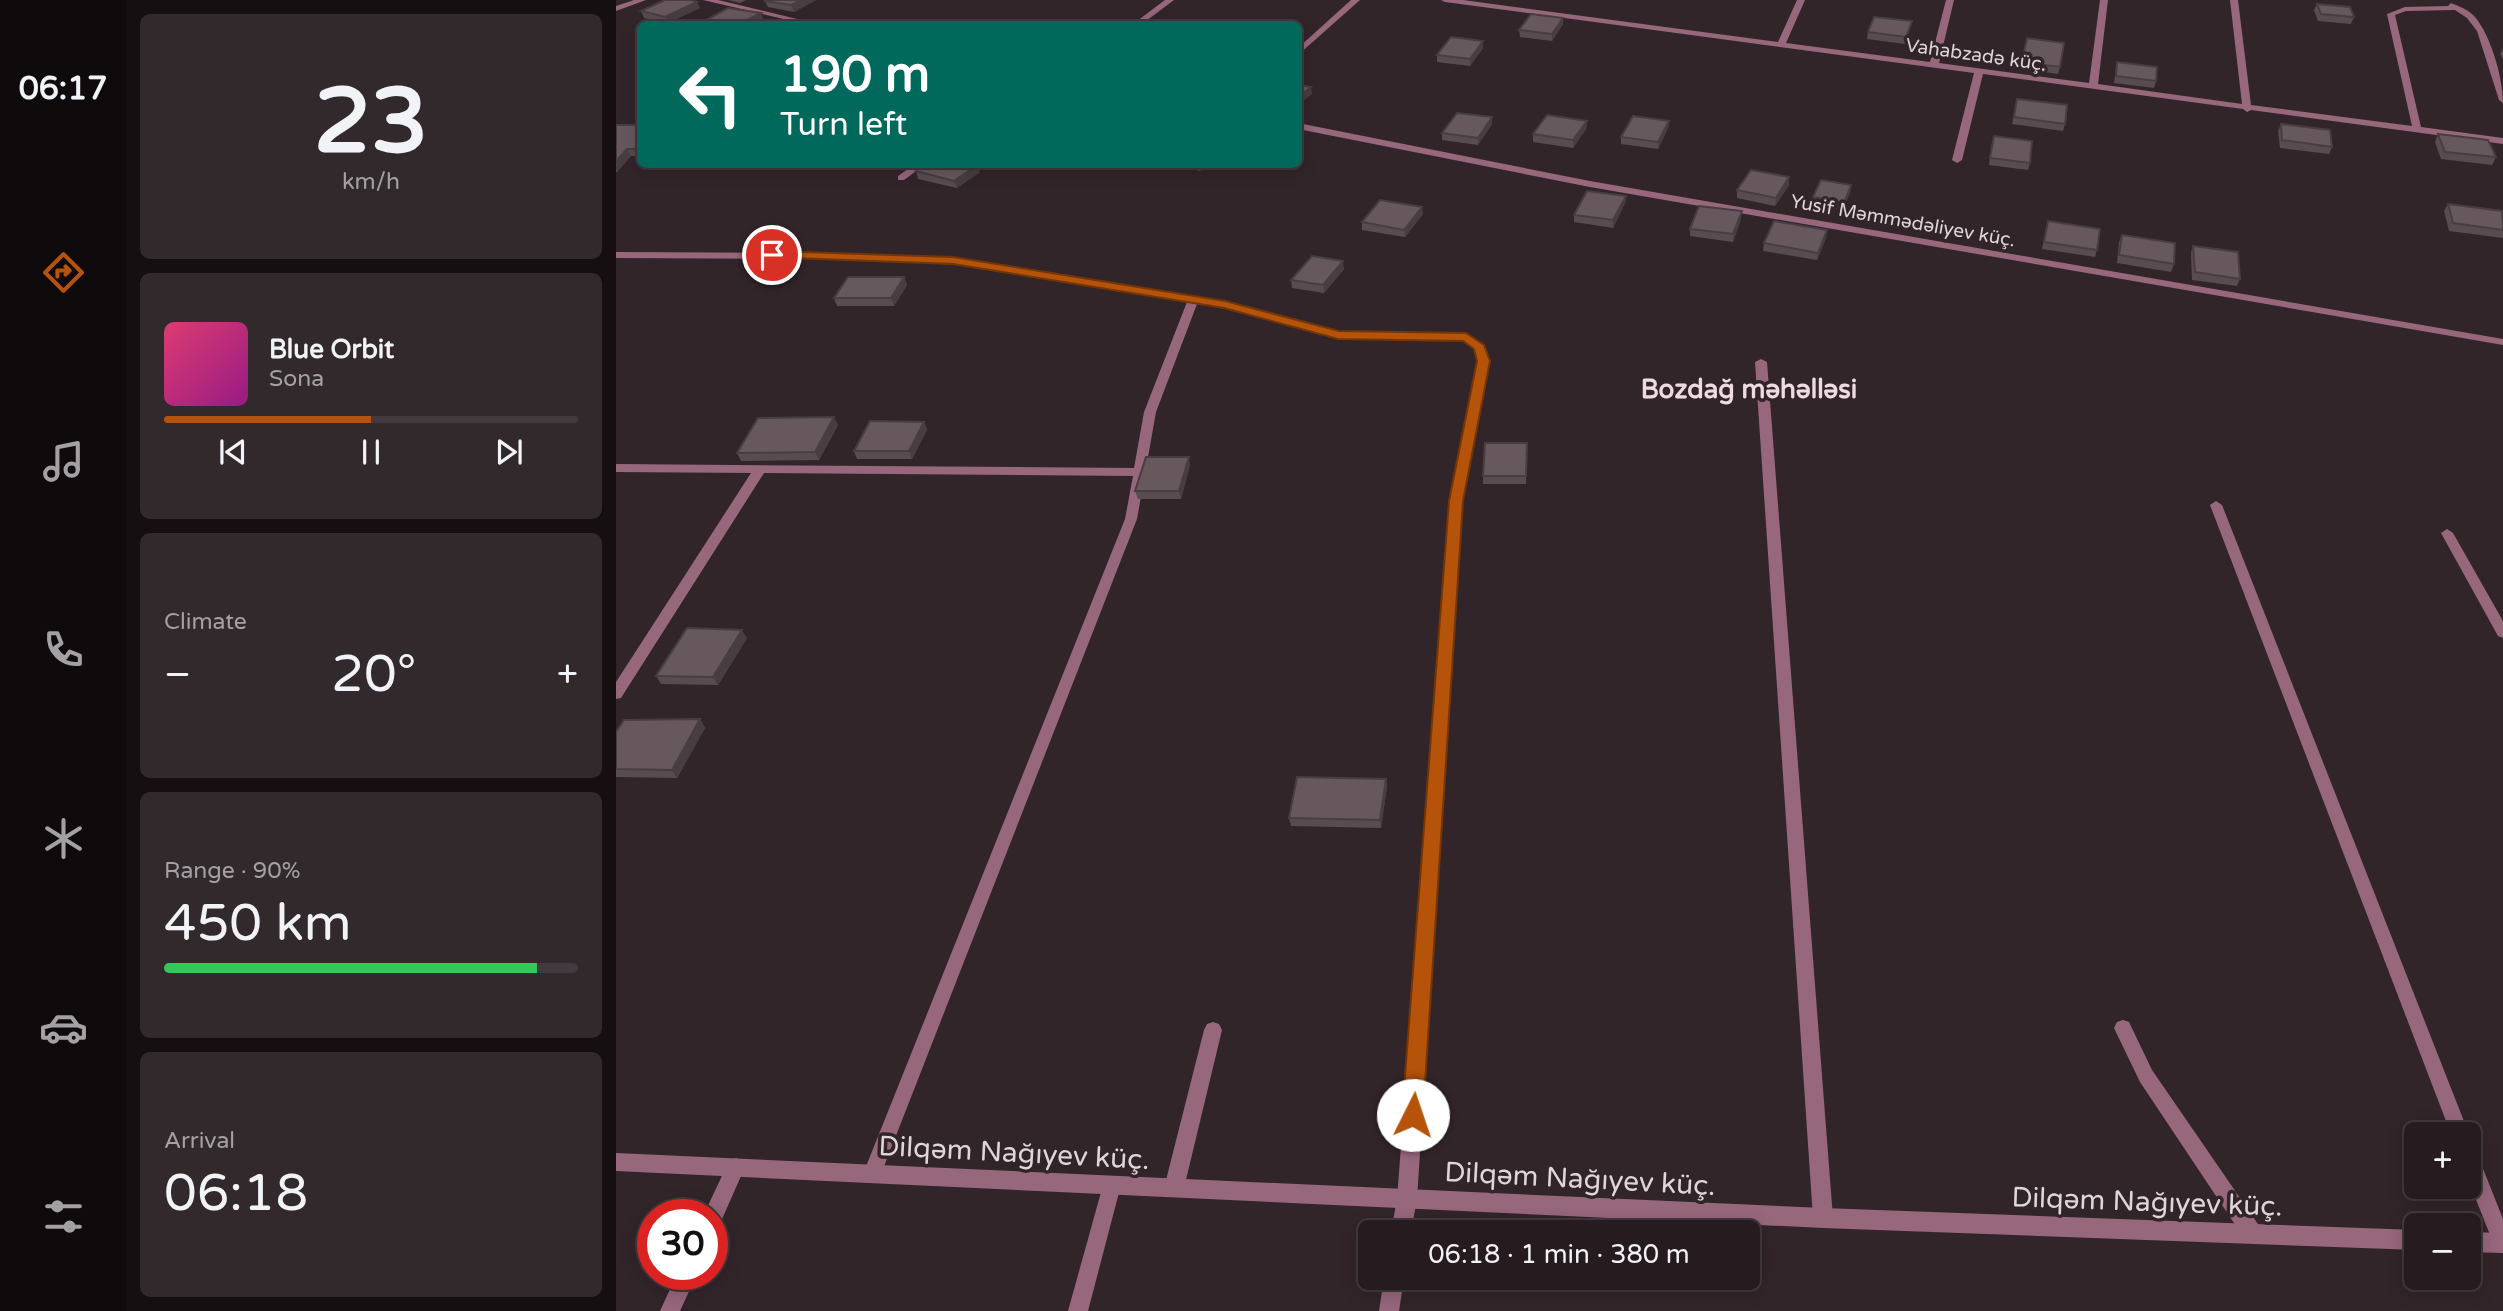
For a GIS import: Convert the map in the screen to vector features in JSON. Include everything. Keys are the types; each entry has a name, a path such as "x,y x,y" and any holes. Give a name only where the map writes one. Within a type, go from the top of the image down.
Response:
{"street":[{"path":"616,9 642,0"},
{"path":"707,0 801,21"},
{"path":"1141,21 1170,0"},
{"path":"1302,49 1356,0"},
{"name":"Vahabzadə küç.","path":"1445,0 1495,3 2247,109 2503,141"},
{"path":"1781,45 1801,0"},
{"path":"1934,65 1950,0"},
{"path":"2093,87 2104,0"},
{"path":"2234,0 2247,109"},
{"path":"2440,0 2470,16 2481,31 2503,100"},
{"path":"2417,131 2391,15 2404,9 2458,8"},
{"path":"1957,160 1979,72"},
{"name":"Yusif Məmmədəliyev küç.","path":"1302,127 1590,184 2503,342"},
{"path":"901,178 916,168"},
{"path":"616,255 848,256 953,261 1225,305 1338,335 1466,337 1480,348 1483,361 1456,501 1407,1199 1403,1220"},
{"path":"872,1174 1131,519 1150,412 1193,299"},
{"path":"1761,362 1823,1218"},
{"path":"616,468 1140,472"},
{"path":"616,694 760,469"},
{"path":"2216,505 2455,1122"},
{"path":"2446,533 2503,634"},
{"path":"2123,1028 2146,1076 2253,1234"},
{"path":"1174,1188 1213,1030"},
{"name":"Dilqəm Nağıyev küç.","path":"616,1162 1823,1218 2404,1240"},
{"path":"721,1199 736,1167"},
{"path":"1078,1311 1112,1185"},
{"path":"2481,1187 2503,1243 2481,1242"},
{"path":"670,1311 680,1290"},
{"path":"1389,1311 1392,1290"}],"building":[{"path":"665,0 697,2 665,17 641,11"},
{"path":"766,0 801,0 791,5"},
{"path":"2317,4 2350,7 2354,17 2321,14"},
{"path":"728,8 761,13 746,21 704,21"},
{"path":"1531,14 1563,18 1552,34 1519,30"},
{"path":"1874,17 1912,21 1906,37 1868,32"},
{"path":"1451,37 1483,41 1470,59 1437,55"},
{"path":"2027,38 2064,43 2060,67 2022,62"},
{"path":"2117,62 2157,67 2156,81 2116,76"},
{"path":"1302,86 1311,87 1302,94"},
{"path":"2017,99 2067,105 2065,124 2014,117"},
{"path":"1457,113 1492,117 1478,138 1442,133"},
{"path":"1547,115 1587,121 1573,140 1533,134"},
{"path":"1633,116 1669,121 1658,142 1621,137"},
{"path":"2281,124 2330,130 2332,147 2282,140"},
{"path":"616,125 637,125 637,149 627,149 616,161"},
{"path":"2438,134 2488,140 2496,157 2445,152"},
{"path":"1994,136 2032,141 2030,163 1990,158"},
{"path":"920,168 973,168 954,181 916,171"},
{"path":"1751,170 1789,177 1776,198 1737,190"},
{"path":"1821,180 1851,185 1844,203 1813,197"},
{"path":"1587,191 1626,196 1613,220 1574,215"},
{"path":"1380,200 1422,207 1404,230 1362,222"},
{"path":"2448,204 2502,211 2503,230 2453,223"},
{"path":"1699,206 1742,211 1733,234 1690,229"},
{"path":"1774,221 1827,230 1818,253 1764,243"},
{"path":"2048,221 2100,229 2097,250 2044,242"},
{"path":"2122,235 2175,243 2174,264 2119,255"},
{"path":"2193,246 2238,252 2240,279 2195,272"},
{"path":"1312,256 1343,261 1323,285 1291,280"},
{"path":"848,277 904,277 891,298 834,298"},
{"path":"834,417 815,452 737,453 758,418"},
{"path":"870,421 924,422 909,451 854,451"},
{"path":"1485,443 1527,443 1526,476 1483,476"},
{"path":"1146,457 1189,457 1179,491 1135,491"},
{"path":"687,628 742,630 713,677 656,676"},
{"path":"700,719 672,770 616,769 616,732 624,720"},
{"path":"1297,777 1386,779 1380,820 1289,818"}],"district":[{"name":"Bozdağ məhəlləsi","path":"1749,389"}],"route":[{"path":"772,255 953,261 1225,305 1338,335 1466,337 1480,348 1483,361 1456,501 1413,1115"}]}
